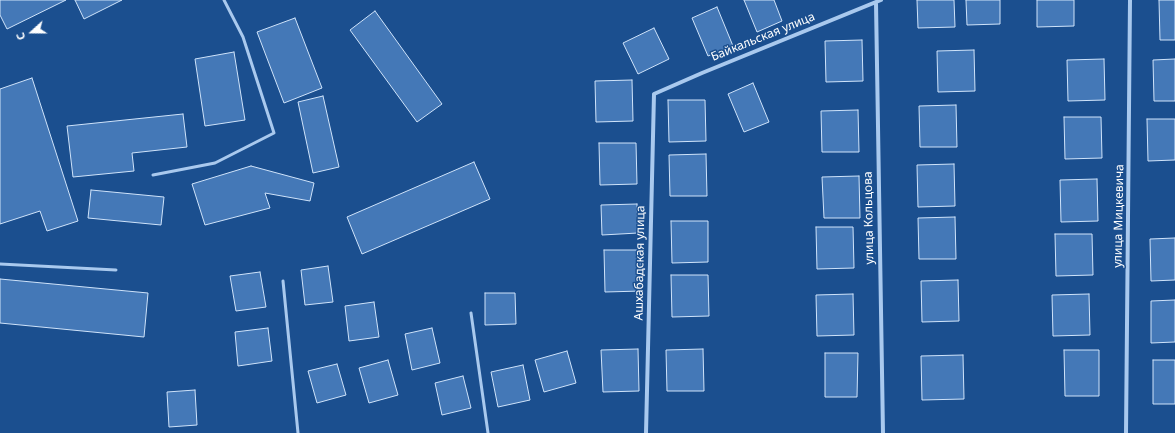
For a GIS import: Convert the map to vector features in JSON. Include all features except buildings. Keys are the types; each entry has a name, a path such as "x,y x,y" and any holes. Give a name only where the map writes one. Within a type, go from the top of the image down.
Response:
{"street":[{"name":"Байкальская улица","path":"654,94 881,0"},
{"name":"улица Мицкевича","path":"1126,433 1130,0"},
{"name":"улица Кольцова","path":"876,3 883,433"},
{"name":"Ашхабадская улица","path":"646,433 654,94"}],"lane":[{"path":"153,175 215,163 274,133 242,37 224,0"},
{"path":"0,264 116,270"},
{"path":"283,281 298,433"},
{"path":"471,313 488,433"}]}
